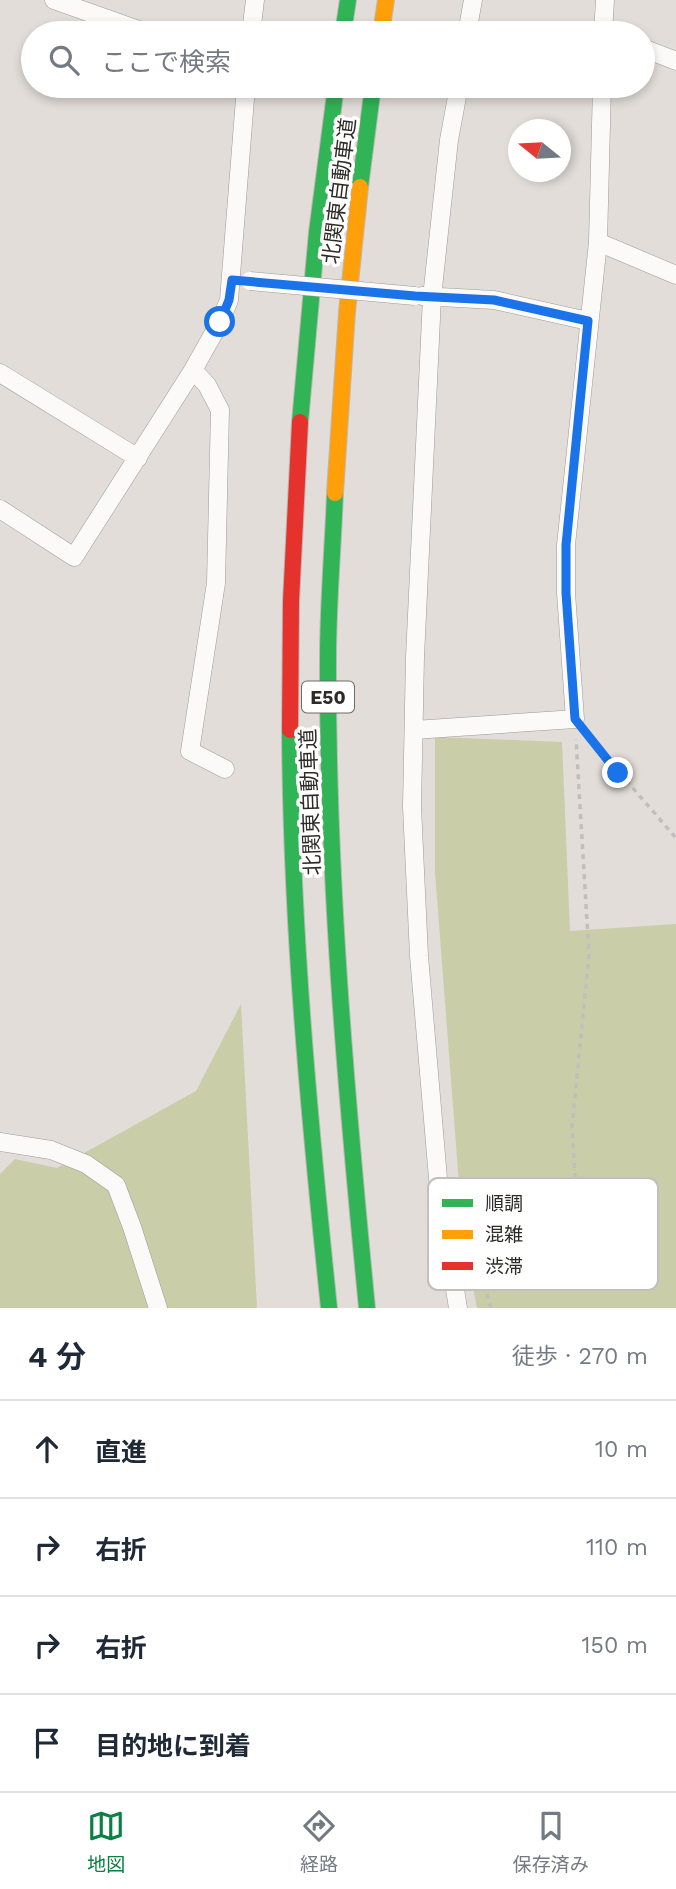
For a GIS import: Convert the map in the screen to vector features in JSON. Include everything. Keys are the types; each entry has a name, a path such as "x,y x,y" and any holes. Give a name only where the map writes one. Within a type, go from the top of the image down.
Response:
{"highway":[{"path":"345,21 348,0"},
{"path":"383,21 386,0"},
{"name":"北関東自動車道","path":"329,1308 310,1124 294,869 290,676 296,504 307,342 334,98"},
{"name":"北関東自動車道","path":"367,1308 348,1119 335,918 328,673 343,343 371,98"}],"street":[{"path":"54,0 113,21"},
{"path":"252,21 255,0"},
{"path":"469,21 473,0"},
{"path":"604,21 605,0"},
{"path":"655,53 676,61"},
{"path":"0,509 74,557 193,370 229,300 245,98"},
{"path":"438,1178 419,956 412,807 424,296 457,98"},
{"path":"414,730 575,719 566,593 566,545 598,242 602,98"},
{"path":"598,242 676,275"},
{"path":"232,280 494,300 588,321"},
{"path":"193,370 207,385 220,410 216,583 190,751 225,769"},
{"path":"0,373 138,458"},
{"path":"0,1142 51,1150 86,1164 116,1185 158,1308"},
{"path":"455,1290 458,1308"}],"path":[{"path":"575,719 618,773 676,838"},
{"path":"575,719 589,955 572,1127 575,1178"},
{"path":"488,1290 491,1308"}],"green space":[{"path":"435,737 562,742 570,931 676,924 676,1308 477,1308 474,1290 658,1290 658,1178 459,1178 435,872"},
{"path":"241,1004 257,1308 0,1308 0,1174 15,1159 57,1168 196,1091"}],"traffic: fast":[{"path":"345,21 348,0"},
{"path":"300,422 317,232 334,98"},
{"path":"360,187 371,98"},
{"path":"335,493 328,637 334,902 345,1065 367,1308"},
{"path":"290,730 302,1019 329,1308"}],"traffic: slow":[{"path":"383,21 386,0"},
{"path":"335,493 347,312 360,187"}],"traffic: jam":[{"path":"290,730 291,601 300,422"}],"route":[{"path":"220,322 229,300 232,280 494,300 588,321 566,545 566,593 575,719 618,773"}]}
